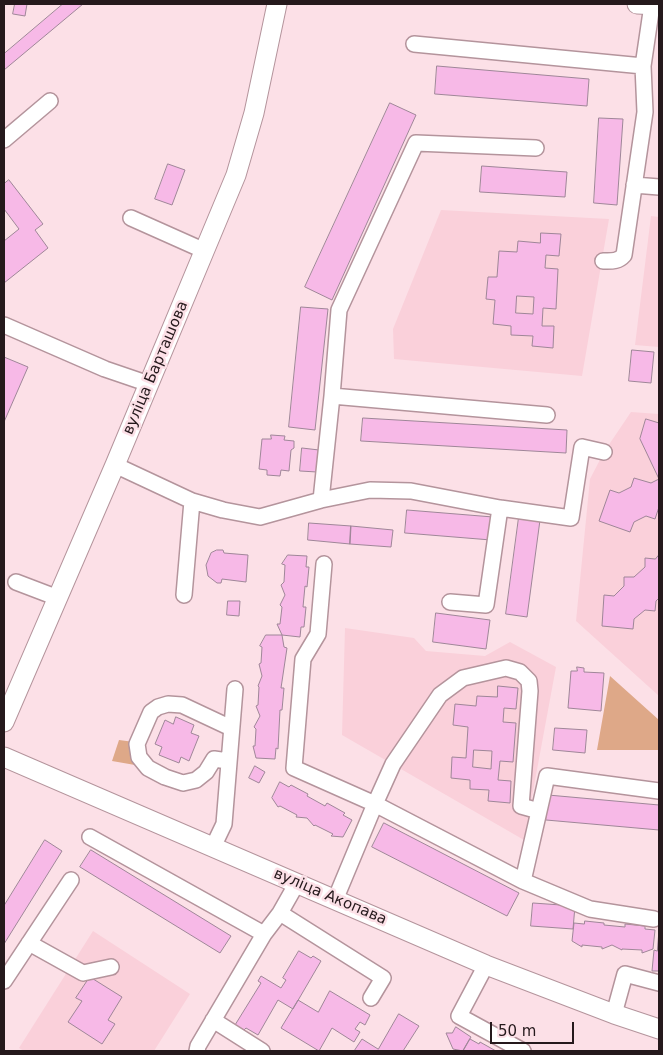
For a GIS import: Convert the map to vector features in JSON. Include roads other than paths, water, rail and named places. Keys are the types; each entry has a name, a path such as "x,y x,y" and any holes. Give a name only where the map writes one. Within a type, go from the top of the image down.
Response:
{"main road":[{"name":"вуліца Барташова","path":"4,722 115,465 236,175 254,113 277,4"},
{"name":"вуліца Акопава","path":"4,757 486,964 614,1014 659,1028"}],"lane":[{"path":"603,261 615,261 621,259 624,255 634,185 652,113 643,66 649,5"},
{"path":"414,44 643,66"},
{"path":"4,140 50,102"},
{"path":"321,500 339,310 416,143 536,148"},
{"path":"634,185 659,187"},
{"path":"131,218 205,251"},
{"path":"4,325 106,369 149,384"},
{"path":"332,396 547,415"},
{"path":"115,465 192,501 223,510 260,517 321,500 370,490 410,492 571,518 582,447 604,452"},
{"path":"184,595 192,501"},
{"path":"450,602 486,605 500,508"},
{"path":"324,564 318,634 303,660 294,768 375,804 523,881 590,909 654,919"},
{"path":"16,582 58,598"},
{"path":"336,900 393,764 440,695 463,678 506,668 520,672 529,680 530,690 521,806 539,811"},
{"path":"213,847 224,824 235,688"},
{"path":"228,761 214,759 206,772 196,780 183,783 165,777 148,768 139,758 137,744 151,712 158,707 168,704 182,704 231,728"},
{"path":"523,881 547,776 659,791"},
{"path":"90,837 264,934"},
{"path":"4,981 71,880"},
{"path":"197,1051 198,1046 264,934 280,913 297,883"},
{"path":"280,913 383,978 371,998"},
{"path":"29,943 83,973 111,967"},
{"path":"486,964 459,1016 523,1051"},
{"path":"614,1014 625,974 659,983"},
{"path":"214,1020 262,1051"}]}
